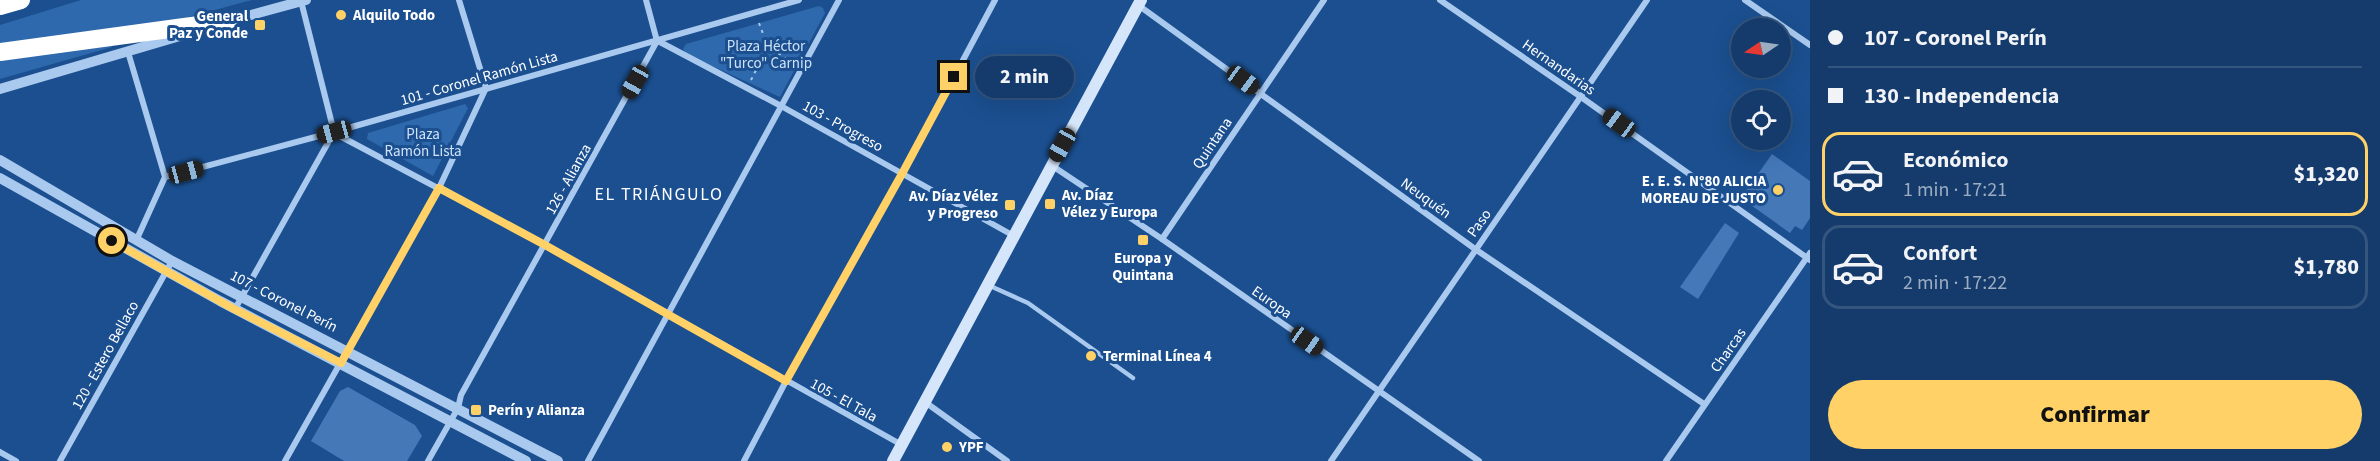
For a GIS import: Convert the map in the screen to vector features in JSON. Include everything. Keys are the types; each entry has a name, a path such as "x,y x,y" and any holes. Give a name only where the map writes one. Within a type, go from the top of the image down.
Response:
{"highway":[{"path":"0,6 21,0"},
{"path":"0,52 228,21"}],"main road":[{"path":"893,461 1139,3"}],"street":[{"path":"0,89 303,0 334,132 234,309"},
{"path":"285,461 439,188 486,88 459,0"},
{"path":"646,0 657,41"},
{"name":"101 - Coronel Ramón Lista","path":"165,177 334,132 799,0"},
{"path":"588,461 839,0"},
{"path":"744,461 995,0"},
{"name":"Quintana","path":"1162,239 1324,0"},
{"name":"Hernandarias","path":"1440,0 1809,257"},
{"name":"Paso","path":"1331,461 1647,0"},
{"path":"1745,0 1810,45"},
{"name":"Neuquén","path":"1139,3 1475,249 1704,404"},
{"name":"103 - Progreso","path":"657,41 903,172 1014,236"},
{"name":"126 - Alianza","path":"428,461 458,408 461,395 657,41"},
{"path":"128,52 165,177 131,252"},
{"name":"105 - El Tala","path":"334,132 545,245 902,445"},
{"name":"107 - Coronel Perín","path":"0,160 136,240 169,266 234,309 526,461"},
{"name":"Europa","path":"1051,165 1162,239 1479,461"},
{"name":"107 - Coronel Perín","path":"0,178 131,252 241,297 349,350 558,461"},
{"name":"Charcas","path":"1666,461 1809,257"},
{"name":"120 - Estero Bellaco","path":"60,461 169,266"},
{"path":"925,402 1006,461"},
{"path":"0,452 16,461"}],"lane":[{"path":"988,285 1028,303 1133,378"}],"path":[{"path":"756,13 768,47 802,69"},
{"path":"747,87 768,47"}],"green space":[{"path":"81,0 252,0 177,20 0,48 0,25"},
{"name":"Plaza Héctor \"Turco\" Carnip","path":"819,6 825,13 780,97 686,54 683,49 686,44"},
{"path":"111,43 112,47 0,79 0,60"},
{"name":"Plaza Ramón Lista","path":"465,104 468,108 433,176 367,139 368,133"}],"building":[{"name":"E. E. S. N°80 ALICIA MOREAU DE JUSTO","path":"1772,154 1810,181 1810,218 1802,230 1795,226 1790,233 1741,198"},
{"path":"1725,223 1739,233 1698,299 1680,287"},
{"path":"348,387 415,425 422,436 407,461 344,461 311,441 340,391"}],"place":[{"name":"Alquilo Todo","path":"341,15"},
{"name":"General Paz y Conde","path":"260,25"},
{"name":"E. E. S. N°80 ALICIA MOREAU DE JUSTO","path":"1778,190"},
{"name":"Av. Díaz Vélez y Europa","path":"1050,204"},
{"name":"Av. Díaz Vélez y Progreso","path":"1010,205"},
{"name":"Europa y Quintana","path":"1143,240"},
{"name":"Terminal Línea 4","path":"1091,356"},
{"name":"Perín y Alianza","path":"476,410"},
{"name":"YPF","path":"947,447"}],"district":[{"name":"EL TRIÁNGULO","path":"659,194"}],"route":[{"path":"112,241 234,309 341,363 439,188 786,381 954,77"}]}
